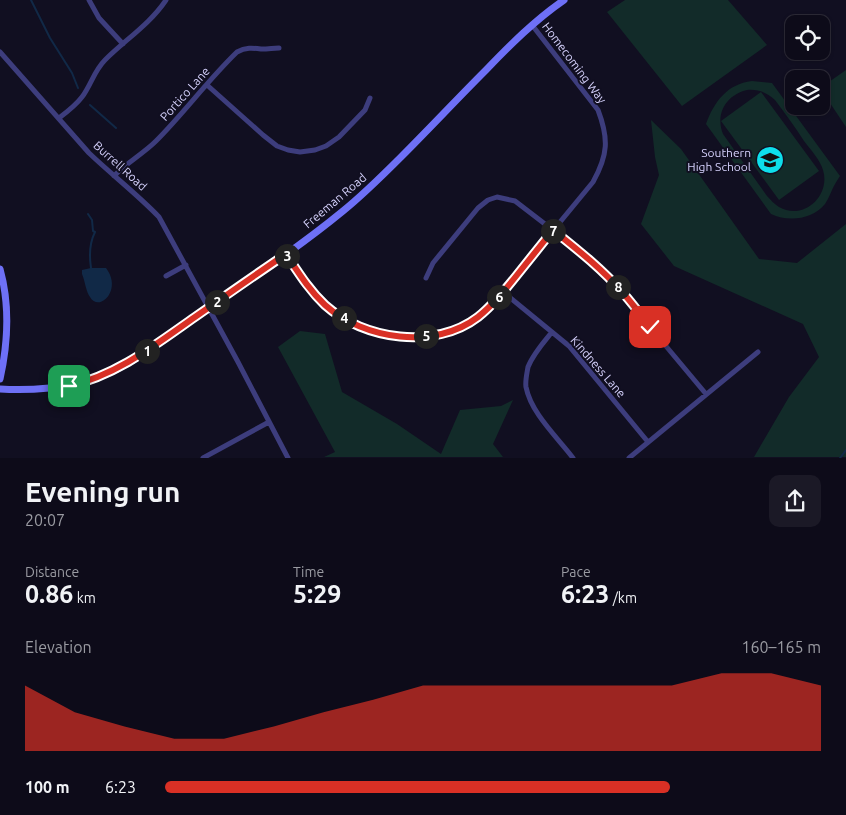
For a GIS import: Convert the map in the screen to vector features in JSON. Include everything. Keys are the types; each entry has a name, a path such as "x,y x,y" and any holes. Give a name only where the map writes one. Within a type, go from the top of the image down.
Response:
{"street":[{"path":"89,0 99,18 123,44"},
{"path":"59,118 82,97 103,62 158,12 166,0"},
{"name":"Freeman Road","path":"0,388 13,390 77,384 101,376 142,354 286,254 344,210 371,186 519,36 564,0"},
{"name":"Homecoming Way","path":"286,254 310,290 325,305 350,323 366,330 388,336 418,337 440,335 461,328 478,317 504,292 593,182 601,168 605,148 605,134 598,110 532,25"},
{"name":"Portico Lane","path":"114,176 157,141 230,59 242,49 251,47 263,49 280,48"},
{"name":"Burrell Road","path":"0,52 89,153 143,200 159,217 288,458"},
{"path":"207,85 277,146 300,152 326,146 339,137 365,110 370,98"},
{"path":"426,278 432,263 478,208 488,200 497,197 515,200 584,254 624,293 706,394"},
{"path":"166,276 186,265"},
{"path":"0,268 6,308 4,354 0,379"},
{"name":"Kindness Lane","path":"504,292 570,346 648,442"},
{"path":"552,332 536,353 528,368 526,385 531,401 538,413 573,458"},
{"path":"629,458 758,352"},
{"path":"203,458 269,422"}],"green space":[{"path":"625,0 728,0 767,45 682,106 607,12"},
{"path":"846,70 846,127 830,103 830,81"},
{"path":"752,81 772,83 785,101 785,113 775,100 768,95 758,91 747,90 733,96 724,106 720,119 723,134 767,196 779,207 797,211 813,204 823,189 824,180 822,166 786,115 795,115 840,176 825,204 820,209 807,216 792,219 771,214 706,124 717,102 735,86"},
{"path":"761,92 819,171 779,200 721,121"},
{"path":"651,120 681,149 759,259 797,263 846,224 846,457 754,457 789,397 819,357 803,324 674,266 641,224 659,175"},
{"path":"300,331 325,334 342,392 397,424 441,454 460,410 501,406 513,400 493,444 503,457 324,457 335,452 278,347"}],"water":[{"path":"106,268 111,276 111,291 104,301 94,301 89,295 82,270"}],"waterway":[{"path":"31,0 50,38 72,73 78,88"},
{"path":"90,105 116,128"},
{"path":"88,214 92,220 93,231 95,232 90,250 91,268"},
{"path":"840,458 846,450"}],"place":[{"name":"Southern High School","path":"770,160"}],"route":[{"path":"69,386 107,374 126,364 286,254 310,290 325,305 350,323 388,336 418,337 442,335 461,328 478,317 495,301 553,230 584,254 605,274 624,293 650,327"}]}
